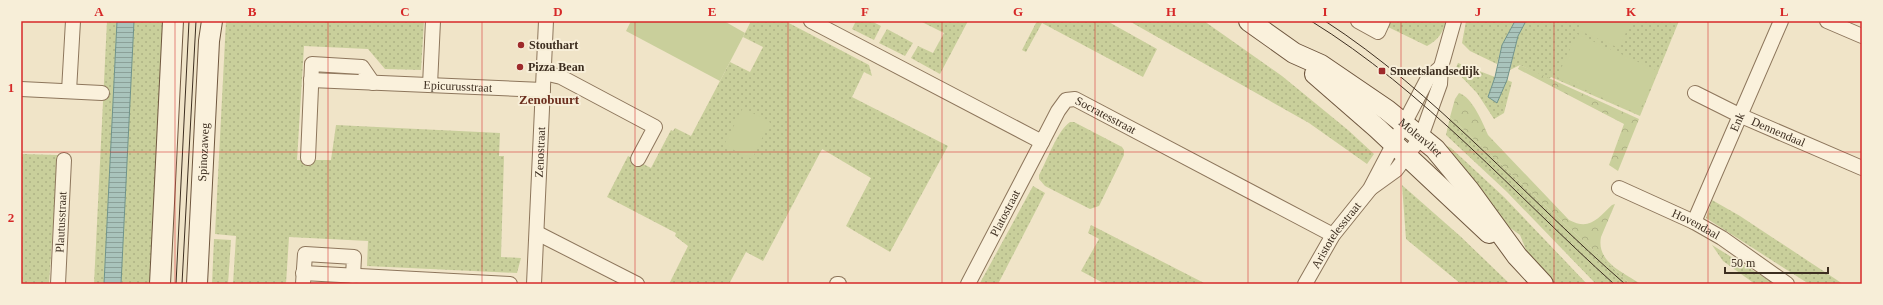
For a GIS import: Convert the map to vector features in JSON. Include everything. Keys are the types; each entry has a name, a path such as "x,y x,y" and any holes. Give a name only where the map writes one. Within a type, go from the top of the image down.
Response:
{"main road":[{"path":"160,284 173,21"},
{"name":"Spinozaweg","path":"197,284 209,41 212,21"},
{"name":"Molenvliet","path":"1249,21 1294,53 1314,74 1400,150 1490,235 1517,256"},
{"name":"Molenvliet","path":"1294,53 1321,65 1387,110 1435,149 1456,174 1517,256 1543,284"}],"street":[{"path":"69,91 73,21"},
{"path":"430,85 433,21"},
{"name":"Zenostraat","path":"534,284 546,21"},
{"path":"811,21 1042,142"},
{"path":"1358,21 1380,26"},
{"path":"1400,150 1421,137 1440,84 1441,67 1454,21"},
{"name":"Enk","path":"1694,222 1739,115 1781,21"},
{"path":"1827,21 1862,36"},
{"path":"1400,150 1404,124 1428,78 1441,67"},
{"path":"544,73 560,77 655,127 638,159"},
{"name":"Epicurusstraat","path":"308,158 311,80 543,90"},
{"path":"21,89 102,93"},
{"name":"Dennendaal","path":"1695,93 1739,115 1862,168"},
{"name":"Socratesstraat","path":"1042,142 1058,111 1066,100 1075,99 1333,236"},
{"name":"Platostraat","path":"968,284 1042,142"},
{"name":"Aristotelesstraat","path":"1305,284 1333,236 1400,150"},
{"name":"Plautusstraat","path":"58,284 64,160"},
{"name":"Hovendaal","path":"1619,188 1694,222 1722,238 1787,284"},
{"path":"537,233 637,284"},
{"path":"353,276 354,257 305,254 303,279 353,276 510,284"}],"green space":[{"path":"107,21 117,21 104,284 94,284"},
{"path":"134,21 168,21 154,284 121,284"},
{"path":"226,21 424,21 421,70 385,69 368,49 304,46 297,160 331,160 336,125 500,133 499,156 504,156 501,257 521,258 517,273 367,266 368,241 289,237 286,284 233,284 236,236 215,234"},
{"path":"631,21 724,21 745,33 720,81 626,31"},
{"path":"751,21 785,21 869,65 872,76 864,72 852,97 948,146 890,252 846,226 871,178 822,149 763,261 746,252 729,284 669,284 688,246 675,236 676,233 607,197 628,156 651,168 671,130 673,131 675,128 691,136 730,62 750,72 763,47 743,37"},
{"path":"856,21 871,21 881,26 874,40 852,29"},
{"path":"920,21 968,21 940,74 911,58 918,46 933,53 944,33"},
{"path":"1037,21 1107,21 1157,49 1143,77 1042,23 1026,52 1022,50"},
{"path":"1129,21 1204,21 1282,76 1348,130 1374,154 1367,164 1309,123"},
{"path":"1390,21 1446,21 1440,36 1427,46 1388,27"},
{"path":"1466,21 1515,21 1502,45 1497,64 1470,51 1462,43"},
{"path":"1526,21 1679,21 1640,116 1551,77 1549,79 1520,65 1510,70 1518,36"},
{"path":"1581,21 1631,21 1619,48 1578,30"},
{"path":"887,29 913,43 905,56 879,43"},
{"path":"1577,34 1658,71 1638,114 1557,77"},
{"path":"1458,63 1495,77 1488,97 1497,103 1507,80 1512,82 1504,113 1494,119 1477,93 1455,70"},
{"path":"1520,65 1639,119 1618,171 1609,165 1624,124 1518,69"},
{"path":"1459,93 1464,95 1473,105 1488,135 1569,220 1576,223 1588,224 1593,222 1615,204 1601,237 1603,253 1613,266 1641,284 1630,284 1450,117 1455,99"},
{"path":"743,108 770,122 752,159 724,145"},
{"path":"1450,117 1630,284 1596,284 1507,192 1446,135"},
{"path":"1070,122 1074,122 1122,147 1124,150 1124,155 1099,206 1090,209 1045,186 1039,179 1039,175 1057,139 1065,126"},
{"path":"1445,145 1451,148 1504,197 1587,284 1553,284 1531,262 1520,235 1495,217 1440,149"},
{"path":"21,154 58,155 49,284 21,284"},
{"path":"1402,185 1460,236 1510,284 1461,284 1406,239"},
{"path":"1033,186 1045,193 998,284 980,283"},
{"path":"1712,200 1740,216 1843,284 1809,284 1706,218"},
{"path":"1091,225 1206,284 1105,284 1081,271 1099,239 1088,233"},
{"path":"214,239 231,240 228,284 212,284"},
{"path":"1712,245 1775,284 1755,284 1723,261"}],"water":[{"path":"117,21 134,21 121,284 104,284"},
{"path":"1515,21 1526,21 1518,36 1507,80 1497,103 1488,97 1495,77 1502,45"}],"tram line":[{"path":"176,284 189,21"},
{"path":"182,284 196,21"},
{"path":"1311,21 1353,49 1393,79 1468,145 1614,284"},
{"path":"1325,21 1365,49 1442,113 1625,284"}],"place":[{"name":"Stouthart","path":"521,45"},
{"name":"Pizza Bean","path":"520,67"},
{"name":"Smeetslandsedijk","path":"1382,71"}],"district":[{"name":"Zenobuurt","path":"549,99"}]}
